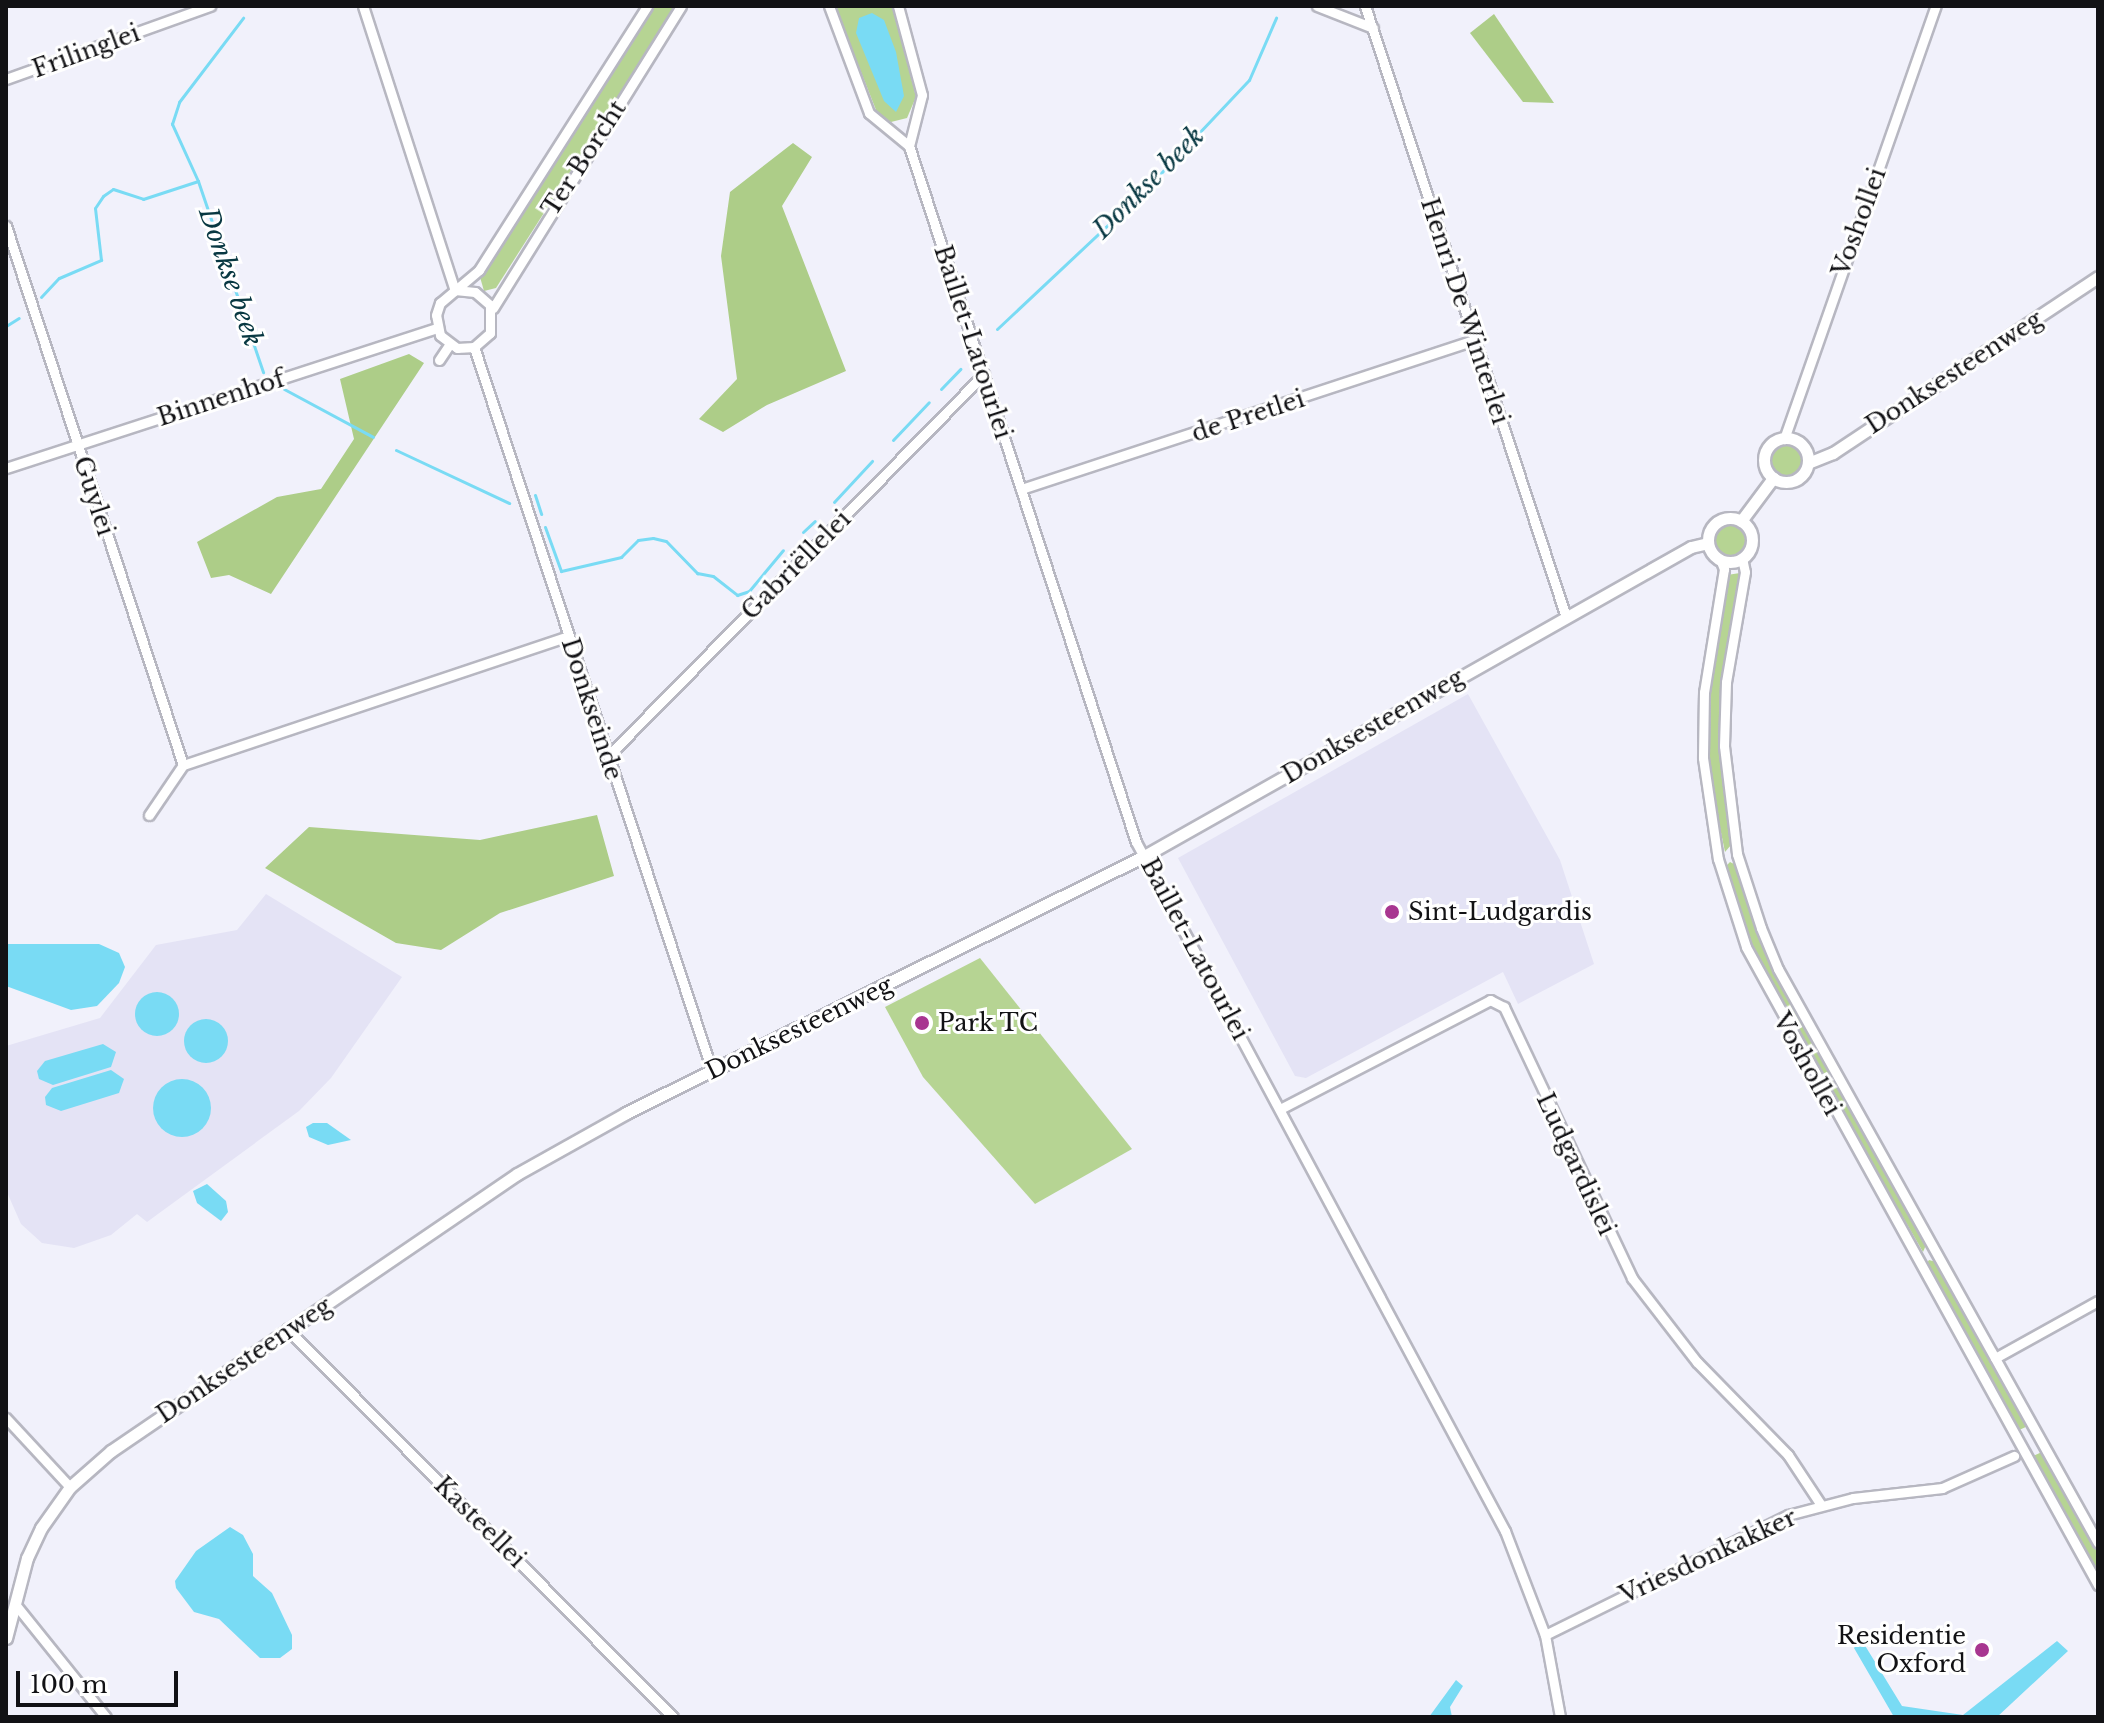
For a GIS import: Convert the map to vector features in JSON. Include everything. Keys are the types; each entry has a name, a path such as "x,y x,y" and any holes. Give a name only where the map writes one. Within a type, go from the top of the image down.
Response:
{"street":[{"name":"Frilinglei","path":"6,79 210,6"},
{"path":"363,6 455,290"},
{"name":"Ter Borcht","path":"455,290 479,270 647,6"},
{"name":"Ter Borcht","path":"493,311 498,292 681,6"},
{"path":"829,6 869,113 909,146 922,95 898,6"},
{"path":"1317,6 1373,28"},
{"name":"Henri De Winterlei","path":"1365,6 1566,617"},
{"name":"Voshollei","path":"1784,439 1936,6"},
{"name":"Baillet-Latourlei","path":"909,146 1136,842 1146,855 1505,1531 1545,1635 1560,1717"},
{"name":"Guylei","path":"6,226 183,765"},
{"name":"Donksesteenweg","path":"6,1638 41,1528 70,1487 111,1451 517,1174 712,1071 1146,855 1566,617 1708,543 1715,523 1741,521 1773,478 1797,479 1808,463 1833,453 2098,277"},
{"path":"449,345 474,347 490,333 493,311 481,295 455,290"},
{"path":"449,345 437,328 440,303 455,290"},
{"name":"Binnenhof","path":"6,468 437,328"},
{"name":"de Pretlei","path":"1021,489 1474,340"},
{"path":"439,360 449,345"},
{"name":"Donkseinde","path":"474,347 712,1071"},
{"name":"Gabriëllelei","path":"608,756 984,374"},
{"path":"1773,478 1764,463 1766,452 1784,439 1800,443 1808,463"},
{"path":"1708,543 1720,559 1742,558 1751,538 1741,521"},
{"name":"Voshollei","path":"1742,558 1745,572 1731,639 1724,717 1737,854 1778,969 2098,1543"},
{"name":"Voshollei","path":"1720,559 1724,569 1711,633 1703,722 1707,795 1718,859 1758,975 2098,1585"},
{"path":"149,815 183,765 568,636"},
{"path":"1718,859 1737,854"},
{"name":"Ludgardislei","path":"1280,1109 1490,1000 1504,1007 1632,1278 1697,1362 1788,1455 1821,1505"},
{"path":"1917,1260 1934,1251"},
{"path":"1995,1358 2098,1301"},
{"name":"Kasteellei","path":"287,1329 673,1717"},
{"path":"6,1418 70,1487"},
{"name":"Vriesdonkakker","path":"1545,1635 1744,1534 1821,1505 1942,1488 2014,1456"},
{"path":"15,1604 106,1717"}],"shaded area":[{"name":"Sint-Ludgardis","path":"1468,694 1560,860 1594,964 1518,1004 1503,972 1306,1078 1295,1076 1178,858"},
{"path":"266,894 402,977 331,1078 299,1111 147,1222 137,1214 111,1235 74,1248 42,1243 21,1224 6,1190 6,1046 100,1018 156,945 237,930"}],"green space":[{"path":"653,6 676,6 496,288 484,291 480,277"},
{"path":"835,6 893,6 916,97 907,118 891,122 878,115"},
{"path":"1494,14 1554,103 1523,102 1470,33"},
{"path":"793,143 812,157 782,206 846,371 767,405 723,432 699,419 737,379 721,256 730,192"},
{"path":"409,354 424,363 271,594 229,575 211,578 197,542 277,497 321,489 354,439 340,379"},
{"path":"1786,444 1797,449 1802,460 1797,471 1786,476 1775,471 1770,460 1775,449"},
{"path":"1730,524 1741,529 1746,540 1741,551 1730,556 1719,551 1714,540 1719,529"},
{"path":"1740,573 1720,705 1721,772 1731,845 1725,852 1709,774 1708,705 1727,575"},
{"path":"597,815 614,876 500,913 441,950 396,943 265,868 309,827 480,840"},
{"path":"1730,862 1736,865 1779,980 1926,1245 1923,1252 1762,972 1725,867"},
{"path":"980,958 1132,1149 1035,1204 923,1077 885,1007"},
{"path":"1929,1260 1936,1262 2028,1426 2017,1431 1925,1266"},
{"path":"2042,1452 2098,1552 2098,1577 2031,1457"}],"water":[{"path":"872,13 884,20 896,52 904,96 896,112 884,101 856,33 859,18"},
{"path":"6,944 99,944 119,953 125,967 119,983 97,1006 71,1010 6,986"},
{"path":"157,992 173,998 179,1014 173,1030 157,1036 141,1030 135,1014 141,998"},
{"path":"206,1019 221,1026 228,1041 221,1056 206,1063 191,1056 184,1041 191,1026"},
{"path":"103,1044 116,1052 111,1067 53,1085 39,1079 37,1071 45,1061"},
{"path":"111,1070 124,1079 119,1093 61,1111 46,1105 45,1097 52,1088"},
{"path":"182,1079 203,1087 211,1108 203,1129 182,1137 161,1129 153,1108 161,1087"},
{"path":"313,1123 327,1123 351,1140 328,1145 309,1137 306,1127"},
{"path":"207,1184 226,1201 228,1212 221,1221 197,1203 193,1191"},
{"path":"230,1527 243,1535 253,1554 253,1576 272,1593 292,1635 292,1649 280,1658 260,1658 219,1619 194,1612 176,1588 175,1581 196,1551"},
{"path":"1861,1639 1902,1706 1963,1715 2057,1641 2068,1651 1997,1717 1894,1717 1854,1648"},
{"path":"1456,1680 1463,1686 1450,1707 1452,1717 1429,1717"}],"waterway":[{"path":"41,297 59,278 101,260 95,208 103,196 113,189 143,199 198,181 172,124 179,102 243,18"},
{"name":"Donkse beek","path":"997,329 1144,191 1249,80 1276,18"},
{"name":"Donkse beek","path":"198,181 263,372"},
{"path":"6,326 19,318"},
{"name":"Donkse beek","path":"941,389 960,369"},
{"name":"Donkse beek","path":"284,389 373,437"},
{"name":"Donkse beek","path":"893,440 929,402"},
{"name":"Donkse beek","path":"396,450 509,503"},
{"name":"Donkse beek","path":"834,502 872,461"},
{"name":"Donkse beek","path":"535,495 541,514"},
{"name":"Donkse beek","path":"803,532 815,521"},
{"name":"Donkse beek","path":"545,527 561,571 621,557 638,540 653,538 666,541 697,573 713,576 737,595 749,591 783,550"}],"place":[{"name":"Sint-Ludgardis","path":"1392,912"},
{"name":"Park TC","path":"922,1023"},
{"name":"Residentie Oxford","path":"1982,1650"}]}
